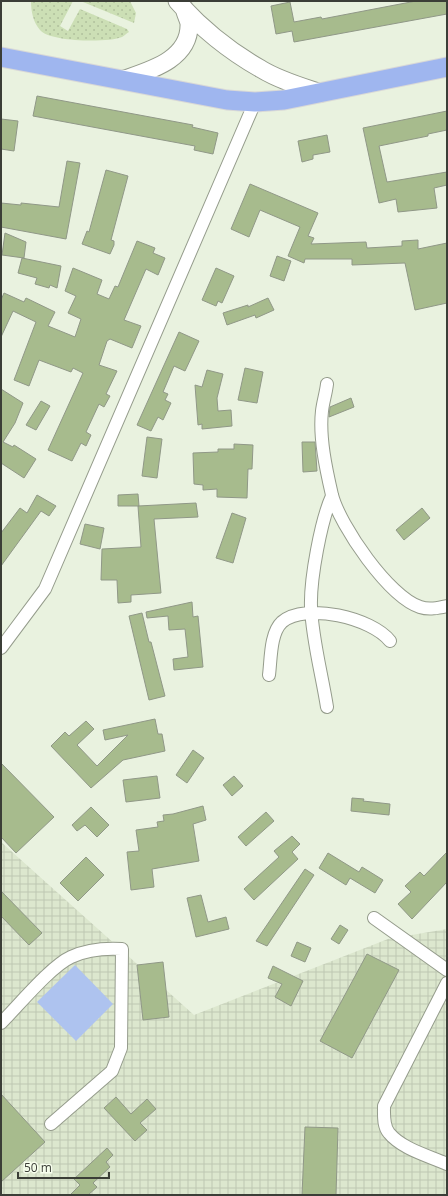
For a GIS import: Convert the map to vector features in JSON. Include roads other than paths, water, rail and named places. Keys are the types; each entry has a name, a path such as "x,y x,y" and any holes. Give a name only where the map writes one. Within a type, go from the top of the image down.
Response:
{"main road":[{"path":"1,57 227,100 255,102 284,100 447,67"}],"street":[{"path":"122,80 158,68 170,60 179,50 187,37 189,23 181,5"},
{"path":"181,5 226,44 261,70 282,80 320,93"},
{"path":"1,648 45,589 255,102"},
{"path":"327,384 322,412 325,460 332,496 337,509 357,544 386,581 411,604 422,608 432,609 447,606"},
{"path":"326,707 312,612 312,593 315,566 327,508 332,496"},
{"path":"269,675 275,633 282,623 294,615 312,612 341,617 375,628 390,641"},
{"path":"374,918 447,970"},
{"path":"1,1023 56,968 69,958 82,953 109,948 122,949 121,1048 112,1071 51,1124"},
{"path":"447,983 384,1106 384,1120 389,1133 401,1144 447,1164"}],"water":[{"path":"75,965 113,1004 76,1041 37,1002"}]}
